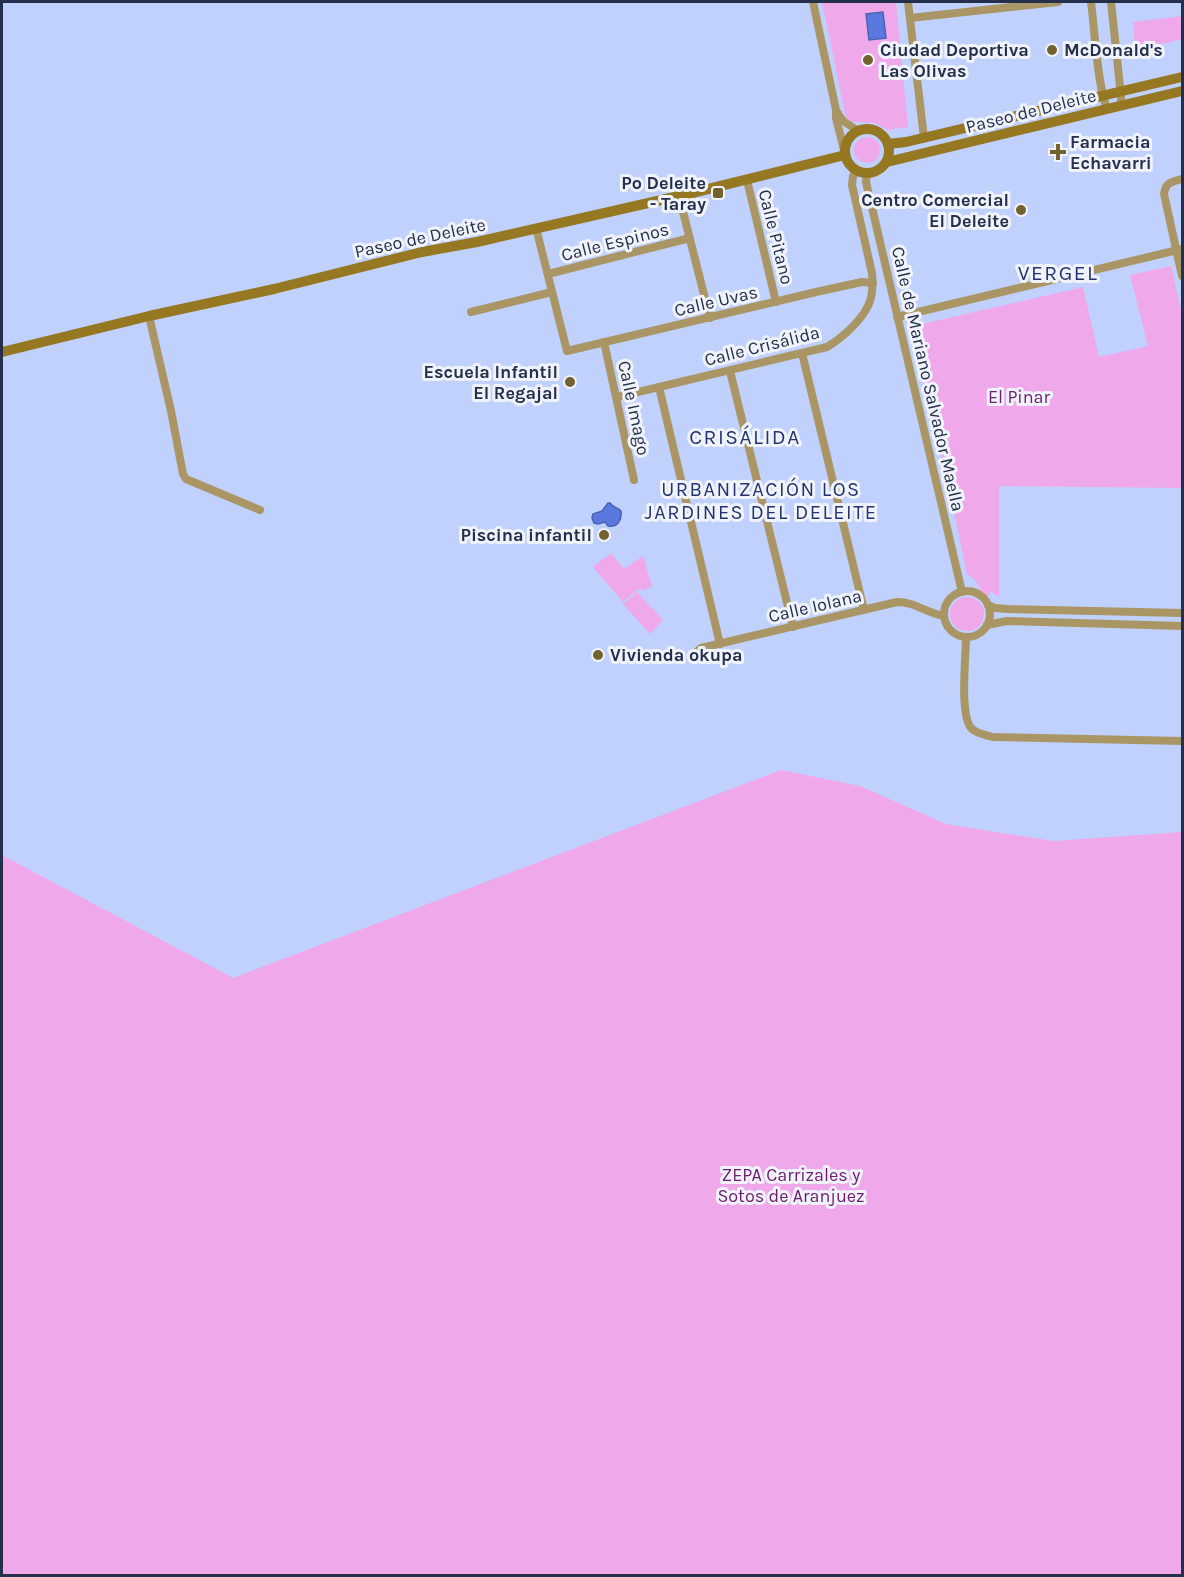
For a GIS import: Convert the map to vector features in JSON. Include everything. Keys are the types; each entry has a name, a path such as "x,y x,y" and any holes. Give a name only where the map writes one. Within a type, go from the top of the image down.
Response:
{"main road":[{"name":"Paseo de Deleite","path":"888,144 924,138 1182,77"},
{"name":"Paseo de Deleite","path":"887,162 1182,91"},
{"path":"873,129 880,132 888,144 887,162 879,169 862,172 848,162 845,153 848,139 858,130 873,129"},
{"name":"Paseo de Deleite","path":"2,352 422,252 477,242 747,180 845,153"}],"street":[{"path":"813,2 845,153"},
{"path":"908,2 924,138"},
{"path":"910,18 1058,2"},
{"path":"1091,2 1103,96 1108,109"},
{"path":"1111,2 1121,106"},
{"path":"836,110 843,121 858,130"},
{"name":"Calle Crisálida","path":"617,397 802,353 836,342 846,333 869,305 873,283 852,185 853,177 862,172"},
{"name":"Calle de Mariano Salvador Maella","path":"862,172 962,592"},
{"path":"1182,179 1165,186 1164,194 1179,249 1182,276"},
{"name":"Calle Pitano","path":"747,180 776,302"},
{"path":"679,196 710,318"},
{"path":"471,312 552,292 536,228"},
{"name":"Calle Espinos","path":"548,274 690,238"},
{"path":"897,317 1179,249"},
{"name":"Calle Uvas","path":"552,292 567,351 862,282 873,283"},
{"path":"149,316 183,474 186,479 260,510"},
{"name":"Calle Imago","path":"604,342 634,480"},
{"path":"802,353 864,610"},
{"path":"730,371 793,627"},
{"path":"659,387 720,644"},
{"path":"988,605 990,618 979,634 960,636 949,628 944,616 951,598 968,591 980,595 988,605 995,608 1182,614"},
{"name":"Calle Iolana","path":"693,655 701,648 897,602 908,602 944,616"},
{"path":"987,625 1007,621 1182,626"},
{"path":"966,637 964,709 971,728 981,735 1182,741"}],"green space":[{"name":"Ciudad Deportiva Las Olivas","path":"822,2 896,2 908,127 888,130 875,123 853,122 846,118"},
{"path":"1182,16 1182,39 1135,51 1133,22"},
{"path":"867,137 876,141 880,150 876,159 867,163 858,159 854,150 858,141"},
{"name":"El Pinar","path":"1171,266 1182,314 1182,488 999,486 999,597 990,591 986,602 976,581 967,574 949,488 909,327 1083,287 1099,357 1148,346 1130,275"},
{"path":"611,553 624,569 643,556 652,586 643,591 640,588 623,602 593,567"},
{"path":"637,592 663,620 650,634 623,604"},
{"path":"967,597 979,602 984,614 979,626 967,631 955,626 950,614 955,602"},
{"name":"ZEPA Carrizales y Sotos de Aranjuez","path":"781,770 860,786 946,824 1053,841 1182,832 1182,1575 2,1575 2,855 233,978"}],"water":[{"path":"883,12 886,38 869,40 866,14"},
{"path":"608,503 621,511 619,522 614,526 608,526 605,522 594,523 593,514 602,511"}],"place":[{"name":"McDonald's","path":"1052,50"},
{"name":"Ciudad Deportiva Las Olivas","path":"868,60"},
{"name":"Farmacia Echavarri","path":"1058,152"},
{"name":"Pº Deleite - Taray","path":"718,193"},
{"name":"Centro Comercial El Deleite","path":"1021,210"},
{"name":"Escuela Infantil El Regajal","path":"570,382"},
{"name":"Piscina infantil","path":"604,535"},
{"name":"Vivienda okupa","path":"598,655"}],"district":[{"name":"VERGEL","path":"1058,273"},
{"name":"CRISÁLIDA","path":"745,437"},
{"name":"URBANIZACIÓN LOS JARDINES DEL DELEITE","path":"761,500"}]}
